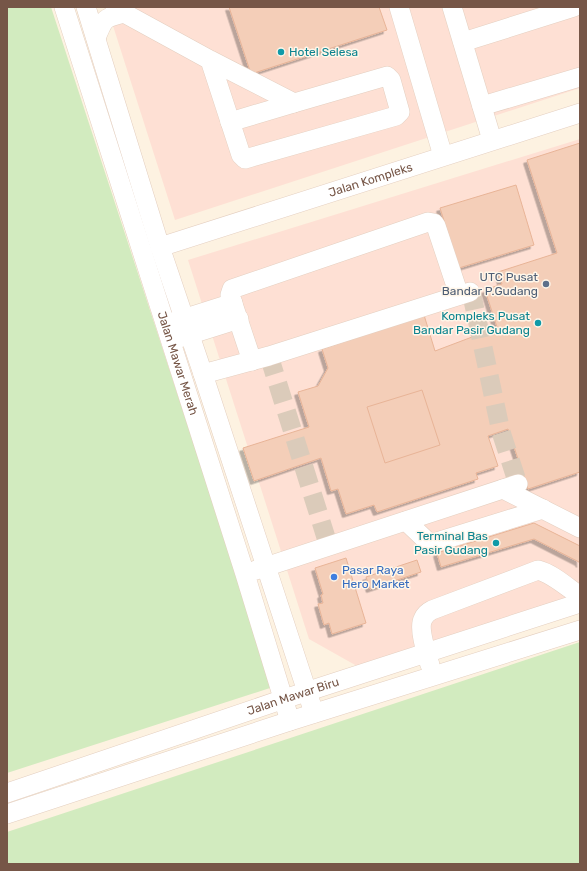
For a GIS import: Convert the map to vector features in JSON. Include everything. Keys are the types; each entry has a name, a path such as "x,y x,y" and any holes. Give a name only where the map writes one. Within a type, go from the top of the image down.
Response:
{"street":[{"name":"Jalan Mawar Merah","path":"64,7 246,574 290,721"},
{"name":"Jalan Mawar Merah","path":"86,7 160,247 314,713"},
{"path":"399,7 443,156"},
{"path":"452,7 492,140"},
{"path":"463,42 534,13 569,8"},
{"path":"96,38 101,24 105,19 120,10 210,60 294,103"},
{"path":"210,60 230,122 241,155 245,160 396,116 400,112 391,80 387,76 230,122"},
{"path":"482,106 580,77"},
{"name":"Jalan Kompleks","path":"160,247 580,112"},
{"path":"203,374 252,361 465,293 436,226 431,222 234,287 230,292 252,361"},
{"path":"168,332 236,311"},
{"path":"246,574 511,486 543,509 580,528"},
{"path":"406,521 430,544 543,509"},
{"path":"434,676 426,654 422,627 422,620 425,614 432,610 538,570 544,571 580,596"},
{"name":"Jalan Mawar Biru","path":"7,793 307,691 426,654 580,603"},
{"name":"Jalan Mawar Biru","path":"7,814 314,713 580,630"}],"shaded area":[{"path":"107,7 580,7 580,88 175,220"},
{"path":"580,139 580,597 357,666 309,639 188,260"}],"green space":[{"path":"7,7 51,7 273,687 7,773"},
{"path":"580,642 580,864 7,864 7,832"}],"building":[{"name":"Hotel Selesa","path":"229,7 379,7 387,30 251,74"},
{"name":"Kompleks Pusat Bandar Pasir Gudang","path":"580,143 580,472 528,489 508,429 488,436 498,466 476,473 478,479 377,512 374,505 346,514 338,489 331,491 321,458 254,481 243,448 309,427 298,392 318,386 328,368 322,349 424,315 435,351 480,334 498,330 485,290 502,284 498,272 557,253 527,160"},
{"path":"516,185 534,245 459,268 440,208"},
{"path":"422,390 440,445 385,463 367,407"},
{"name":"Terminal Bas Pasir Gudang","path":"534,523 580,546 580,564 579,562 534,539 441,567 437,553"},
{"path":"346,558 366,623 332,634 329,623 324,625 318,604 323,603 321,595 323,594 315,568"},
{"path":"417,560 421,572 370,589 366,577"}],"tunnel":[{"path":"471,291 501,432 518,484"},
{"path":"269,356 329,547"}],"place":[{"name":"Hotel Selesa","path":"281,52"},
{"name":"UTC Pusat Bandar P.Gudang","path":"546,284"},
{"name":"Kompleks Pusat Bandar Pasir Gudang","path":"538,323"},
{"name":"Terminal Bas Pasir Gudang","path":"496,543"},
{"name":"Pasar Raya Hero Market","path":"334,577"}]}
